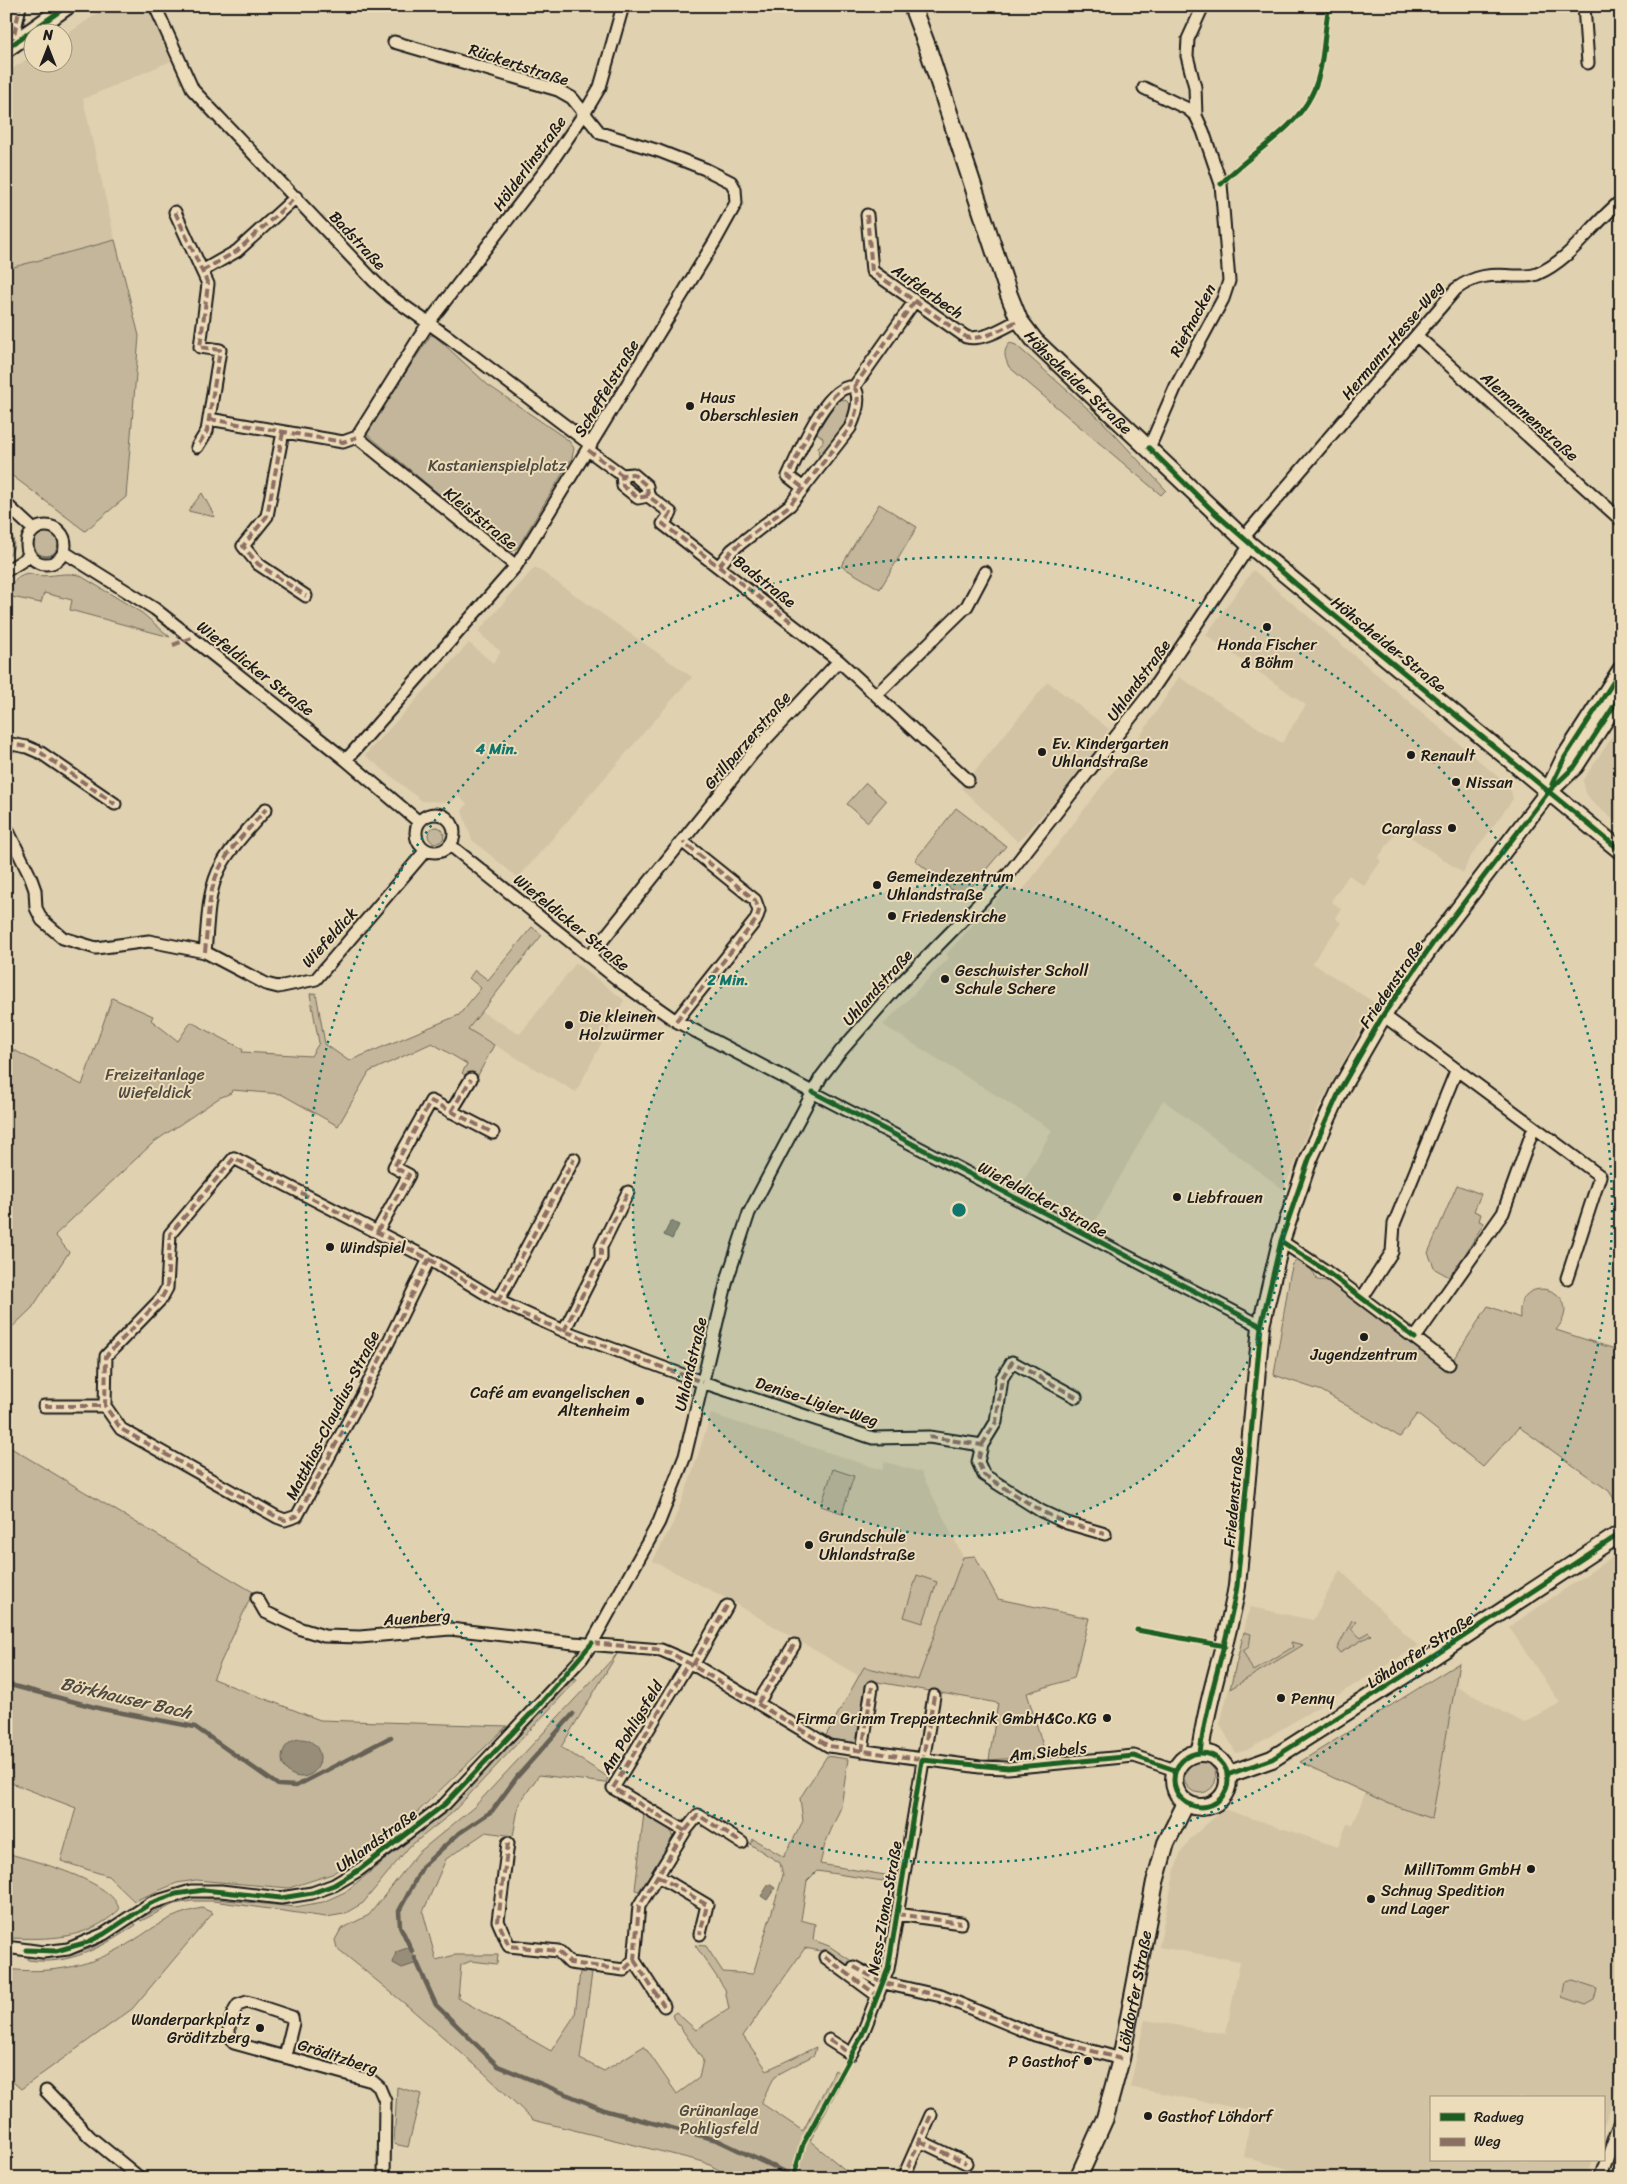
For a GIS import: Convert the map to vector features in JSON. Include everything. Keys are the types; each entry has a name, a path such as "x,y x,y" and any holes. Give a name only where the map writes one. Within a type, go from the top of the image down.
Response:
{"main road":[{"path":"9,47 68,6"},
{"name":"Höhscheider Straße","path":"912,6 1019,320 1044,351 1247,542 1621,851"},
{"name":"Friedenstraße","path":"1549,791 1565,757 1621,670"},
{"name":"Friedenstraße","path":"1200,1753 1204,1722 1231,1622 1238,1586 1261,1326 1281,1241 1309,1159 1341,1088 1383,1015 1434,943 1549,791 1575,766 1621,695"},
{"name":"Löhdorfer Straße","path":"1227,1775 1272,1759 1414,1670 1621,1533"},
{"path":"1200,1753 1218,1759 1227,1775 1225,1792 1212,1804 1195,1806 1186,1803 1175,1788 1175,1770 1190,1755 1200,1753"},
{"name":"Löhdorfer Straße","path":"1078,2178 1105,2118 1121,2059 1156,1882 1166,1843 1186,1803"}],"street":[{"path":"9,47 20,6"},
{"name":"Badstraße","path":"155,6 193,90 374,281 390,296 429,322 622,475 623,486 638,498 648,496 671,513 663,524 839,661 968,780"},
{"name":"Hölderlinstraße","path":"357,437 429,322 548,167 584,114 600,87 623,6"},
{"name":"Riefnacken","path":"1149,448 1179,380 1229,285 1230,272 1221,184 1196,116 1195,87 1187,47 1188,39 1203,6"},
{"path":"1584,6 1588,63"},
{"name":"Rückertstraße","path":"394,42 558,90 572,98 600,133 659,151 706,169 731,182"},
{"path":"1144,88 1181,105 1196,116"},
{"name":"Scheffelstraße","path":"346,760 516,566 736,204 735,189 731,182"},
{"path":"202,271 237,251 296,197"},
{"name":"Hermann-Hesse-Weg","path":"1247,542 1449,296 1463,284 1485,274 1528,277 1543,271 1564,256 1621,201"},
{"path":"175,212 208,284 200,347 220,350 207,431 198,447"},
{"name":"Aufderbech","path":"867,215 872,271 914,302 966,337 986,336 1019,320"},
{"path":"802,486 788,476 819,414 828,400 845,388 854,387 914,302"},
{"name":"Alemannenstraße","path":"1418,336 1621,520"},
{"path":"719,566 732,550 790,505 802,486 850,428 854,419 857,398 854,387"},
{"path":"209,419 343,442 357,437"},
{"path":"283,432 267,516 243,546 258,564 306,596"},
{"name":"Kleiststraße","path":"357,437 516,566"},
{"path":"6,504 34,530"},
{"path":"48,526 60,531 65,544 64,552 57,561 51,564 38,563 30,556 26,544 34,530 48,526"},
{"name":"Uhlandstraße","path":"6,1947 43,1952 68,1949 104,1934 151,1903 191,1892 221,1891 281,1898 312,1893 334,1885 359,1870 445,1804 564,1678 592,1643 660,1522 685,1456 727,1280 749,1213 813,1092 840,1052 897,987 1009,873 1116,739 1202,620 1247,542"},
{"name":"Wiefeldicker Straße","path":"64,552 156,609 346,760 419,822"},
{"path":"6,571 30,556"},
{"path":"876,695 968,606 985,572"},
{"name":"Grillparzerstraße","path":"589,957 752,754 839,661"},
{"path":"6,743 26,747 41,754 115,804"},
{"path":"205,952 212,894 217,873 229,853 266,809"},
{"path":"433,814 448,818 454,829 450,845 439,852 426,850 421,846 416,834 419,822 433,814"},
{"name":"Wiefeldick","path":"6,827 30,876 35,890 36,908 42,920 63,938 96,948 149,941 205,952 271,986 285,986 316,979 426,850"},
{"path":"676,1021 756,920 759,911 755,900 683,842"},
{"name":"Wiefeldicker Straße","path":"450,845 654,1008 1261,1326"},
{"name":"Friedenstraße","path":"1383,1015 1600,1176 1567,1278"},
{"path":"1362,1298 1392,1252 1394,1224 1456,1071"},
{"path":"451,1112 471,1079"},
{"path":"376,1232 409,1175 394,1167 431,1101 493,1133"},
{"path":"1415,1338 1503,1213 1534,1127"},
{"path":"44,1406 105,1406 106,1356 161,1299 167,1288 170,1234 234,1158 429,1259 498,1301 564,1331 702,1382"},
{"path":"498,1301 574,1159"},
{"path":"564,1331 601,1258 600,1246 628,1192"},
{"path":"1281,1241 1362,1298 1449,1364"},
{"name":"Matthias-Claudius-Straße","path":"105,1406 121,1429 277,1517 285,1520 296,1516 363,1394 429,1259"},
{"path":"1076,1397 1012,1362 1002,1378 996,1422 982,1445 978,1462 984,1475 1041,1511 1067,1523 1105,1534"},
{"name":"Denise-Ligier-Weg","path":"702,1382 873,1438 929,1438 982,1445"},
{"name":"Auenberg","path":"257,1598 265,1612 301,1629 324,1636 368,1636 450,1629 574,1643 592,1643"},
{"path":"691,1664 727,1606"},
{"name":"Am Siebels","path":"592,1643 662,1650 691,1664 828,1746 922,1760 1008,1768 1134,1756 1175,1770"},
{"path":"758,1703 794,1645"},
{"name":"Am Pohligsfeld","path":"685,1831 613,1788 691,1664"},
{"path":"862,1751 872,1687"},
{"path":"922,1760 934,1696"},
{"name":"Ness-Ziona-Straße","path":"829,2040 850,2054 862,2035 884,1982 888,1969 922,1760"},
{"path":"664,2006 634,1960 639,1906 685,1831 698,1816 742,1843"},
{"path":"508,1843 498,1922 509,1946 558,1951 570,1963 624,1970 634,1960"},
{"path":"658,1876 707,1905 700,1934"},
{"name":"Ness-Ziona-Straße","path":"897,1914 961,1923"},
{"name":"Ness-Ziona-Straße","path":"825,1957 878,1996"},
{"name":"Ness-Ziona-Straße","path":"854,1967 884,1982 941,1996 1035,2035 1121,2059"},
{"name":"Gröditzberg","path":"284,2056 293,2023 292,2017 247,2002 238,2005 229,2032 232,2041 284,2056 372,2081 379,2087 385,2101 384,2178"},
{"path":"46,2092 90,2137 140,2178"},
{"path":"903,2178 931,2115"},
{"path":"1600,2178 1621,2120"},
{"path":"920,2141 966,2162"}],"shaded area":[{"path":"108,6 147,6 171,61 83,99 115,240 6,269 6,73 22,63 22,72 72,72 72,31"},
{"path":"535,567 692,677 518,878 472,840 462,811 467,804 458,796 452,802 422,801 365,755 469,643 493,663 501,652 478,632"},
{"path":"1253,570 1510,787 1513,799 1469,859 1463,873 1399,829 1378,858 1381,861 1364,886 1349,875 1331,901 1341,909 1335,918 1341,923 1312,963 1375,1003 1314,1116 1284,1190 1163,1100 1095,1222 1022,1184 1052,1130 883,1025 949,958 946,954 1009,886 1020,894 1143,732 1179,677 1282,743 1306,705 1206,635"},
{"name":"Ev. Kindergarten Uhlandstraße","path":"1048,682 1109,729 1071,783 1018,842 961,788"},
{"path":"1621,724 1621,826 1592,802 1586,793 1583,780"},
{"name":"Die kleinen Holzwürmer","path":"576,963 624,1000 576,1092 468,1030 482,1012 520,1034"},
{"path":"671,1221 679,1225 672,1239 664,1235"},
{"name":"Grundschule Uhlandstraße","path":"711,1414 882,1470 885,1462 921,1472 963,1557 918,1681 864,1667 859,1676 724,1597 653,1561 673,1523 691,1477"},
{"path":"1621,1551 1621,2080 1604,2125 1604,2096 1430,2096 1430,2162 1591,2162 1586,2178 1322,2178 1244,2157 1252,2111 1130,2087 1145,2020 1226,2034 1240,1961 1159,1947 1175,1869 1180,1854 1191,1838 1224,1809 1338,1847 1347,1824 1353,1825 1365,1793 1300,1762 1459,1663 1457,1687 1524,1723 1560,1703 1509,1627"},
{"path":"1340,1570 1418,1646 1247,1750 1236,1753 1220,1724 1250,1607 1313,1620"},
{"path":"301,1739 308,1740 314,1745 319,1751 319,1765 314,1771 308,1776 301,1777 294,1776 288,1771 283,1765 282,1758 283,1751 288,1745 294,1740"},
{"path":"769,1884 775,1888 767,1900 761,1896"},
{"path":"410,1947 417,1963 402,1968 393,1963 396,1952"}],"green space":[{"path":"115,240 139,336 126,497 85,531 6,471 6,269"},
{"name":"Kastanienspielplatz","path":"431,335 435,336 488,385 568,440 574,448 572,458 518,547 512,552 505,549 367,434 368,429"},
{"path":"1010,343 1016,345 1103,422 1166,490 1161,495 1009,367 1005,358 1005,352"},
{"path":"838,398 847,401 850,406 847,424 819,457 818,447 823,442 823,438 814,431 822,414"},
{"path":"202,493 215,517 188,511"},
{"path":"879,504 917,527 880,589 841,566"},
{"path":"6,523 13,537 14,546 6,558"},
{"path":"46,532 55,535 58,544 55,553 46,556 37,553 34,544 37,535"},
{"path":"28,573 41,576 79,575 142,613 170,637 70,610 72,600 44,593 41,603 7,596 9,588 14,581"},
{"path":"866,783 886,801 868,822 847,804"},
{"path":"956,808 1006,846 962,898 915,860"},
{"path":"433,827 439,827 444,832 442,841 433,843 428,838 428,832"},
{"name":"Freizeitanlage Wiefeldick","path":"532,927 542,935 468,1029 494,1045 475,1081 462,1073 467,1064 432,1043 369,1072 338,1126 281,1094 232,1090 231,1093 219,1098 154,1142 55,1235 69,1252 32,1308 6,1333 6,1046 82,1085 112,998 153,1016 151,1020 178,1041 191,1022 243,1049 242,1052 311,1056 319,1043 310,994 316,993 325,1044 349,1061 459,1015 481,988 469,978 475,970 488,980"},
{"path":"1457,1185 1481,1194 1474,1211 1481,1214 1479,1221 1484,1223 1451,1278 1435,1269 1428,1253"},
{"path":"1297,1260 1309,1268 1317,1280 1330,1281 1447,1369 1488,1306 1520,1318 1522,1303 1528,1293 1538,1289 1549,1290 1558,1295 1564,1304 1564,1316 1556,1330 1621,1351 1621,1510 1609,1491 1519,1427 1483,1467 1417,1414 1400,1437 1322,1391 1274,1375 1290,1275 1293,1264"},
{"path":"6,1445 253,1592 213,1679 320,1720 507,1726 409,1820 332,1874 289,1888 196,1880 177,1883 134,1901 108,1876 61,1861 76,1808 6,1781"},
{"path":"833,1469 854,1476 842,1513 821,1506"},
{"path":"975,1556 998,1599 1089,1618 1074,1678 1027,1693 1046,1756 989,1760 998,1703 872,1681 866,1686 858,1741 853,1746 831,1742 825,1737 864,1667 918,1680 963,1557"},
{"path":"917,1575 937,1582 923,1623 904,1617"},
{"path":"1352,1620 1356,1622 1351,1629 1361,1638 1368,1632 1371,1635 1340,1653 1337,1649"},
{"path":"1244,1632 1251,1634 1249,1647 1243,1651 1253,1671 1293,1647 1291,1642 1303,1645 1230,1689"},
{"name":"Grünanlage Pohligsfeld","path":"617,1654 561,1747 608,1777 606,1783 539,1775 519,1804 513,1836 486,1832 446,1859 423,1912 436,1960 455,1955 498,1955 497,1964 471,1961 461,1965 458,1998 551,2051 575,2015 580,1972 592,1973 580,2059 604,2071 644,2046 677,2094 699,2078 703,2060 672,2015 676,2012 696,2030 729,2009 725,1989 695,1945 706,1946 723,1972 753,1974 783,1875 780,1863 750,1844 753,1839 784,1857 803,1821 800,1798 827,1756 848,1759 841,1807 825,1844 820,1864 885,1875 883,1881 817,1871 807,1881 801,1920 815,1924 813,1940 829,1946 856,1964 852,1970 826,1952 805,1948 743,2036 767,2070 816,2047 814,2055 775,2076 761,2103 803,2131 835,2070 844,2076 810,2141 855,2178 734,2178 704,2162 533,2120 483,2072 410,2008 337,1948 335,1940 341,1929 369,1915 418,1853 474,1807"},
{"path":"1459,1663 1432,1819 1387,1803 1300,1762"},
{"path":"575,1677 577,1680 452,1813 409,1847 363,1903 344,1914 326,1917 213,1901 192,1901 174,1904 141,1921 139,1919 175,1901 196,1897 295,1907 323,1902 345,1892 452,1806"},
{"path":"1200,1761 1206,1762 1211,1766 1215,1771 1215,1783 1211,1788 1206,1792 1200,1793 1194,1792 1189,1788 1185,1783 1184,1777 1185,1771 1189,1766 1194,1762"},
{"path":"644,1813 670,1828 673,1839 639,1891 635,1890"},
{"path":"6,1853 52,1866 88,1881 103,1890 114,1900 119,1910 93,1928 80,1933 52,1938 6,1938"},
{"path":"202,1908 213,1913 132,2009 21,2089 6,2076 6,1969 36,1971 80,1965 121,1948 168,1919"},
{"path":"135,1923 136,1925 123,1933 85,1953 58,1960 28,1960 28,1957 58,1956 87,1950 105,1941 123,1928"},
{"path":"1573,1980 1597,1988 1594,2000 1585,2005 1562,1997 1565,1982"},
{"path":"397,2087 421,2094 408,2147 394,2144"}],"waterway":[{"name":"Börkhauser Bach","path":"6,1684 102,1709 195,1727 278,1785 296,1786 391,1737"},
{"path":"412,1951 400,1926 399,1911 423,1866 458,1834 492,1811 517,1777 573,1714"},
{"path":"415,1958 436,2005 498,2066 607,2111 717,2140 797,2178"}],"marked path":[{"path":"12,45 20,6"},
{"path":"202,271 237,251 296,197"},
{"path":"175,212 208,284 200,347 220,350 207,431 197,447"},
{"path":"867,215 872,271 966,337 980,337 1000,330 1019,320"},
{"path":"854,387 914,302"},
{"path":"802,487 788,476 806,438 824,408 834,396 844,389 854,387"},
{"path":"719,566 732,550 790,505 850,428 858,401 854,387"},
{"path":"209,419 343,442 357,437"},
{"path":"283,432 267,516 243,546 258,564 306,596"},
{"path":"588,450 622,475"},
{"path":"648,496 647,486 633,474 622,475 623,486 638,498 648,496 671,513 663,524 793,623"},
{"path":"173,645 192,638"},
{"path":"6,743 27,747 41,753 115,804"},
{"path":"205,952 209,907 213,884 217,874 231,850 266,809"},
{"path":"676,1021 756,920 759,911 755,900 683,842"},
{"path":"451,1112 471,1079"},
{"path":"377,1232 409,1175 394,1167 431,1101 493,1133"},
{"path":"429,1259 363,1394 297,1516 285,1520 277,1517 121,1429 105,1406 106,1356 161,1299 167,1288 170,1234 234,1158 429,1259 520,1313 702,1382"},
{"path":"498,1301 574,1159"},
{"path":"564,1331 601,1258 601,1247 628,1192"},
{"path":"982,1445 996,1422 1002,1378 1012,1362 1076,1397"},
{"path":"44,1406 105,1406"},
{"path":"929,1437 982,1445 978,1462 984,1475 1041,1511 1067,1523 1105,1534"},
{"path":"693,1665 727,1606"},
{"path":"592,1643 655,1649 671,1653 829,1746 926,1760"},
{"path":"758,1703 794,1645"},
{"path":"685,1831 613,1788 689,1662"},
{"path":"862,1751 872,1687"},
{"path":"922,1763 934,1696"},
{"path":"508,1843 498,1921 509,1946 558,1951 570,1963 624,1970 634,1960 639,1906 685,1831 698,1815 742,1843"},
{"path":"658,1876 707,1905 700,1934"},
{"path":"897,1914 961,1923"},
{"path":"825,1957 878,1996"},
{"path":"634,1960 664,2006"},
{"path":"854,1967 884,1983 941,1996 1035,2035 1121,2059"},
{"path":"829,2040 851,2054"},
{"path":"903,2178 931,2115"},
{"path":"920,2141 966,2163"}],"cycle path":[{"path":"6,49 67,6"},
{"path":"1221,184 1282,132 1303,109 1311,96 1319,75 1329,6"},
{"path":"1149,448 1215,513 1296,584 1621,851"},
{"path":"1552,784 1565,757 1621,670"},
{"path":"1200,1753 1207,1711 1237,1586 1261,1326 1281,1241 1309,1159 1341,1088 1383,1015 1433,943 1549,791 1575,766 1621,695"},
{"path":"813,1092 1261,1326"},
{"path":"1281,1241 1323,1269 1415,1338"},
{"path":"1227,1775 1272,1759 1414,1669 1621,1533"},
{"path":"1137,1630 1225,1646"},
{"path":"26,1950 56,1951 88,1942 104,1934 151,1903 176,1894 204,1890 281,1898 312,1893 334,1885 359,1870 445,1804 540,1704 592,1643"},
{"path":"1201,1753 1211,1755 1220,1761 1226,1770 1228,1780 1226,1790 1220,1799 1211,1805 1201,1807 1191,1805 1182,1799 1176,1790 1174,1780 1176,1770 1182,1761 1191,1755 1201,1753"},
{"path":"793,2178 803,2144 862,2035 888,1969 922,1760 1008,1768 1134,1756 1175,1770"}],"place":[{"name":"Haus Oberschlesien","path":"690,406"},
{"name":"Honda Fischer & Böhm","path":"1267,627"},
{"name":"Ev. Kindergarten Uhlandstraße","path":"1042,752"},
{"name":"Renault","path":"1411,755"},
{"name":"Nissan","path":"1456,782"},
{"name":"Carglass","path":"1452,828"},
{"name":"Gemeindezentrum Uhlandstraße","path":"877,885"},
{"name":"Friedenskirche","path":"892,916"},
{"name":"Geschwister Scholl Schule Schere","path":"945,979"},
{"name":"Die kleinen Holzwürmer","path":"569,1025"},
{"name":"Liebfrauen","path":"1177,1197"},
{"name":"Windspiel","path":"330,1247"},
{"name":"Jugendzentrum","path":"1364,1337"},
{"name":"Café am evangelischen Altenheim","path":"640,1401"},
{"name":"Grundschule Uhlandstraße","path":"809,1545"},
{"name":"Penny","path":"1281,1698"},
{"name":"Firma Grimm Treppentechnik GmbH&Co.KG","path":"1107,1718"},
{"name":"MilliTomm GmbH","path":"1531,1869"},
{"name":"Schnug Spedition und Lager","path":"1371,1899"},
{"name":"Wanderparkplatz Gröditzberg","path":"260,2028"},
{"name":"P Gasthof","path":"1088,2061"},
{"name":"Gasthof Löhdorf","path":"1148,2116"}]}
